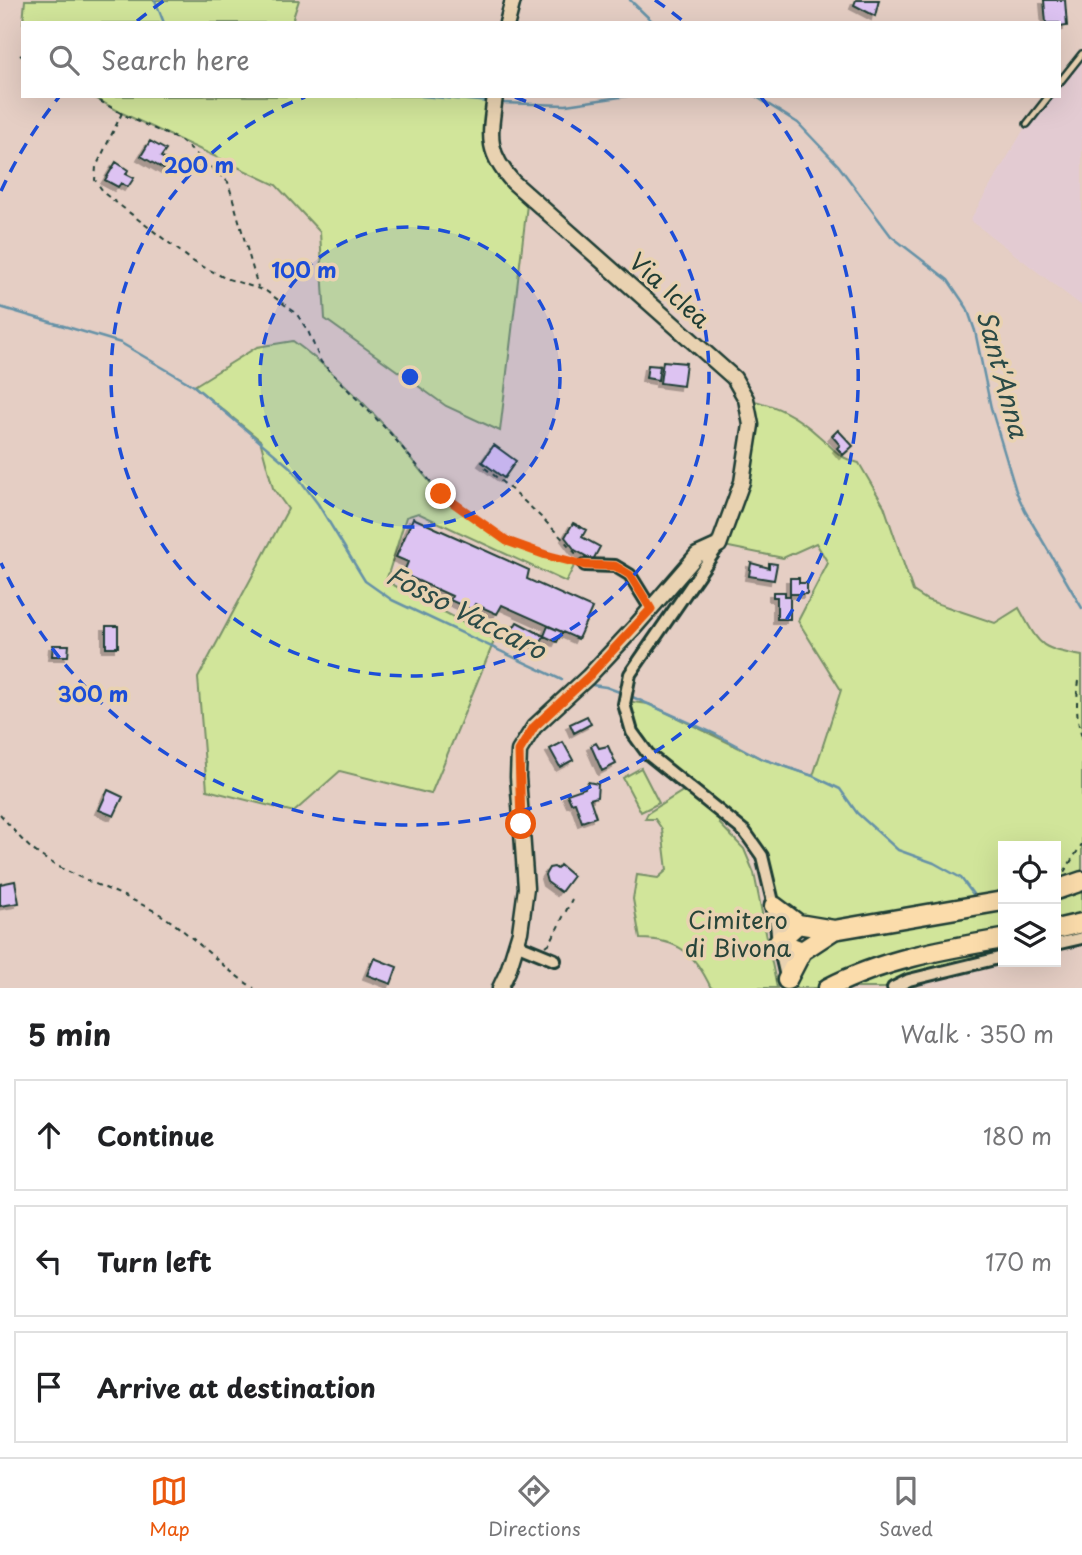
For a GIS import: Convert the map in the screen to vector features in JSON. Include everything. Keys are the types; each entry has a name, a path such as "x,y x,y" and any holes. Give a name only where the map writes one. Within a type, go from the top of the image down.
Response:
{"main road":[{"path":"1061,889 1082,881"},
{"path":"774,906 798,924 834,930 998,902"},
{"path":"1061,928 1082,923"},
{"path":"798,924 778,942 802,951"},
{"path":"786,985 802,951 834,930"},
{"path":"828,988 849,977 893,962 998,940"}],"street":[{"path":"508,21 513,0"},
{"name":"Via Iclea","path":"495,98 492,118 493,154 502,169 513,182 734,378 746,399 751,425 742,482 719,545"},
{"path":"500,988 516,944 526,888 518,776 519,751 534,727 588,677 697,555 719,545"},
{"path":"719,545 630,674 624,701 632,732 648,754 745,832 762,856 774,906 786,985"},
{"path":"585,565 615,566 630,575 651,609"},
{"path":"1061,943 1082,938"},
{"path":"516,944 555,960"},
{"path":"893,988 909,980 998,958"}],"lane":[{"path":"1061,80 1082,54"},
{"path":"1027,124 1047,98"}],"path":[{"path":"95,98 181,141 228,182 258,288"},
{"path":"122,113 96,167 95,180 105,194 194,262 225,278 266,291 296,313 308,331 321,362 390,433 441,494 507,541 585,565"},
{"path":"485,468 521,496 585,565"},
{"path":"1079,681 1076,698 1082,737"},
{"path":"0,814 37,853 57,866 124,895 159,914 232,974 254,988"},
{"path":"1061,877 1082,844"},
{"path":"536,952 550,943 572,899"}],"shaded area":[{"path":"1082,54 1082,306 970,220 1027,124 1047,98 1061,98 1061,80"}],"green space":[{"path":"25,0 299,0 294,21 23,21"},
{"path":"96,98 495,98 493,154 528,196 500,431 446,406 325,319 320,232 276,185"},
{"path":"293,341 356,396 391,433 429,481 458,508 505,538 576,562 566,582 418,513 406,517 386,581 495,639 431,794 340,771 294,812 207,790 198,678 288,509 273,488 260,440 194,386 257,347"},
{"name":"Cimitero di Bivona","path":"746,399 767,404 794,417 841,455 859,463 884,506 913,591 927,600 995,623 1019,608 1042,643 1056,650 1082,656 1082,936 1061,942 1061,841 998,841 998,958 893,988 787,988 787,980 833,931 774,906 762,856 724,815 719,823 744,849 754,873 777,988 711,988 699,966 684,951 665,942 640,939 633,899 637,875 658,878 667,870 662,829 655,819 645,819 648,813 689,787 632,732 624,701 649,704 760,758 813,776 841,690 798,621 828,563 816,543 783,558 719,545 742,482"},
{"path":"641,768 659,803 641,812 623,778"}],"building":[{"path":"856,0 879,0 875,16 854,5"},
{"path":"1044,0 1065,0 1067,26 1061,27 1061,21 1046,21"},
{"path":"150,141 166,150 161,157 170,162 165,170 141,156"},
{"path":"116,162 128,170 126,174 134,178 128,187 121,183 118,187 105,180"},
{"path":"663,361 686,363 683,386 660,383"},
{"path":"648,365 660,366 658,380 646,378"},
{"path":"838,430 853,446 843,455 837,448 840,445 832,436"},
{"path":"494,445 516,461 504,478 482,462"},
{"path":"413,518 529,570 527,579 592,608 578,639 502,605 497,614 475,604 472,610 450,600 452,596 403,574 408,562 396,557"},
{"path":"573,523 586,530 582,537 600,547 593,560 575,550 565,537"},
{"path":"751,563 769,568 769,563 777,564 774,580 749,576"},
{"path":"790,578 799,578 799,583 807,583 807,594 790,594"},
{"path":"773,592 785,592 785,596 790,596 790,619 777,619 777,597 773,597"},
{"path":"517,622 544,636 539,646 511,632"},
{"path":"106,626 118,626 118,647 106,647"},
{"path":"548,626 562,632 557,642 544,636"},
{"path":"53,645 69,645 68,656 52,656"},
{"path":"587,716 591,724 574,733 570,724"},
{"path":"563,742 573,760 560,767 550,749"},
{"path":"596,743 599,748 608,746 616,764 602,771 591,746"},
{"path":"588,782 598,784 597,797 590,799 596,817 582,822 575,802 571,803 567,794 585,788"},
{"path":"108,790 123,797 114,816 99,810"},
{"path":"560,865 573,876 561,892 547,882 545,875 549,868 557,869"},
{"path":"15,881 19,903 0,906 0,884"},
{"path":"374,958 397,967 391,984 367,975"}],"waterway":[{"name":"Sant'Anna","path":"155,0 163,21"},
{"path":"630,0 652,21"},
{"name":"Sant'Anna","path":"444,98 491,102"},
{"name":"Sant'Anna","path":"501,103 566,105 613,98"},
{"name":"Sant'Anna","path":"758,98 798,123 838,165 891,236 948,280 967,308 975,331 991,408 1016,491 1082,608"},
{"name":"Fosso Vaccaro","path":"0,307 121,343 194,386 291,468 318,504 365,581 392,600 562,680"},
{"name":"Fosso Vaccaro","path":"592,685 622,693"},
{"name":"Fosso Vaccaro","path":"628,695 717,735 760,758 813,776 840,789 857,813 898,850 934,863 961,878 973,894"}],"route":[{"path":"441,494 507,541 585,565 615,566 630,575 651,609 588,677 534,727 519,751 521,824"}]}
